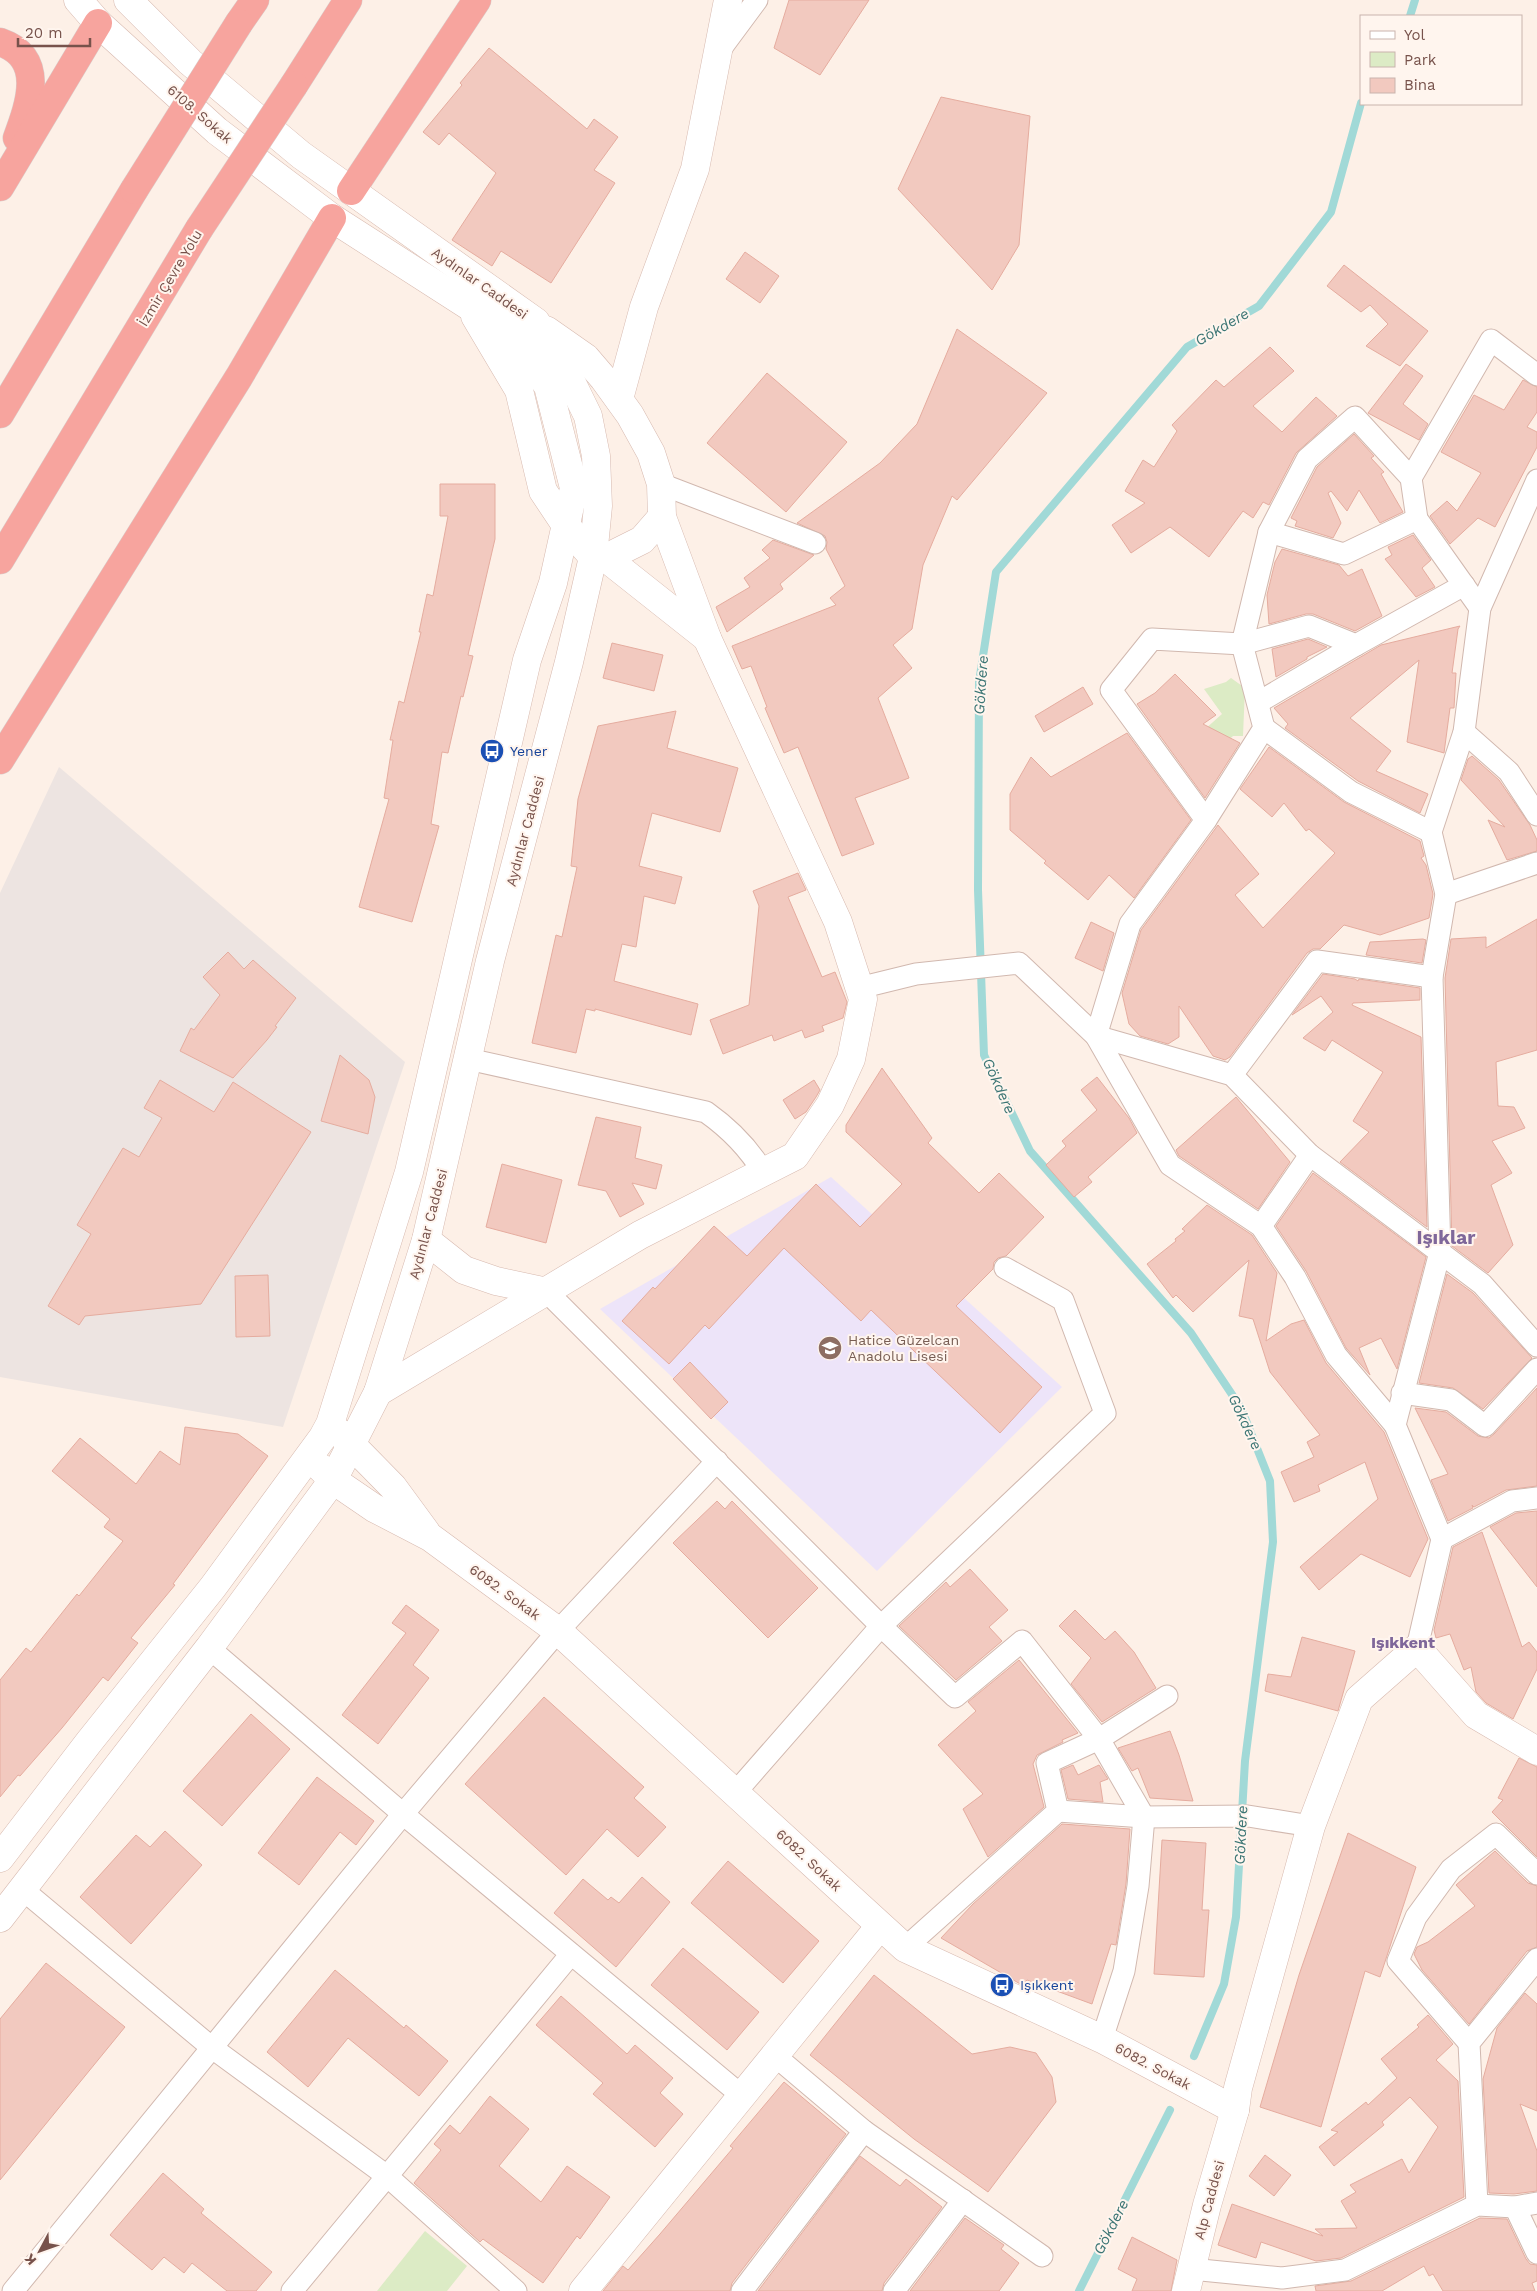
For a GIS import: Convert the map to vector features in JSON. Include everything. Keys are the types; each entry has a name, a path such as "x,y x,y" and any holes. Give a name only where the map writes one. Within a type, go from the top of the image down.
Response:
{"highway":[{"path":"0,414 134,190 239,22 255,0"},
{"name":"İzmir Çevre Yolu","path":"0,560 199,229 348,0"},
{"path":"351,191 477,0"},
{"path":"0,187 98,23"},
{"path":"0,42 10,46 27,60 32,89 23,121 0,180"},
{"path":"0,760 239,377 332,218"}],"street":[{"name":"6108. Sokak","path":"78,0 98,23 217,131 332,218"},
{"path":"128,0 190,62 301,155 351,191"},
{"path":"619,399 644,307 695,169 728,0"},
{"path":"717,54 757,0"},
{"name":"Aydınlar Caddesi","path":"0,1918 209,1648 333,1480 378,1392 426,1240 490,961 569,662 600,557 596,464 588,416 565,369 536,322 351,191"},
{"name":"Aydınlar Caddesi","path":"0,1858 212,1587 309,1457 330,1424 409,1172 527,660 553,583 567,527 574,488 548,386 513,338 469,306 332,218"},
{"path":"378,1392 640,1235 795,1156 830,1105 851,1058 863,999 838,922 707,638 662,517 661,484 651,453 619,399 586,358 536,322"},
{"path":"1411,478 1491,340 1537,375"},
{"path":"1430,832 1351,792 1264,728 1242,644 1269,532 1307,459 1355,417 1411,478 1417,519 1480,608"},
{"path":"1395,1425 1440,1252 1432,977 1446,894 1430,832 1464,732 1480,608 1537,480"},
{"path":"661,484 815,543"},
{"path":"600,557 642,540 662,517"},
{"path":"1269,532 1344,554 1417,519"},
{"path":"567,527 600,557 707,638"},
{"path":"1258,702 1464,585"},
{"path":"1206,820 1111,690 1152,639 1242,644 1308,626 1356,645"},
{"path":"1096,1036 1130,924 1206,820 1264,728"},
{"path":"1464,732 1508,772 1537,815"},
{"path":"1446,894 1537,862"},
{"path":"1232,1075 1317,961 1432,977"},
{"path":"859,988 916,974 1019,963 1096,1036 1170,1165 1262,1226 1295,1277 1336,1355 1395,1425 1442,1539 1417,1648 1476,1714 1537,1751"},
{"path":"1096,1036 1232,1075 1310,1155 1482,1284 1537,1346"},
{"path":"468,1059 706,1112 732,1132 763,1172"},
{"path":"1262,1226 1310,1155"},
{"path":"426,1240 464,1270 496,1281 547,1292 881,1626 955,1697 1022,1641 1099,1739 1144,1817 1138,1886 1124,1971 1102,2040"},
{"path":"735,1793 881,1626 1105,1413 1063,1300 1005,1268"},
{"path":"1402,1393 1451,1400 1485,1426 1537,1369"},
{"path":"330,1424 393,1487 430,1537"},
{"path":"309,1457 333,1480 374,1508 430,1537"},
{"path":"13,2291 403,1814 558,1630 717,1461"},
{"path":"1442,1539 1512,1502 1537,1498"},
{"name":"6082. Sokak","path":"430,1537 558,1630 905,1948 1102,2040 1235,2110"},
{"path":"209,1648 403,1814 741,2096"},
{"name":"Alp Caddesi","path":"1188,2280 1207,2205 1235,2110 1238,2088 1311,1826 1359,1699 1417,1648"},
{"path":"1058,1811 1047,1763 1099,1739 1167,1696"},
{"path":"905,1948 1058,1811 1144,1817 1248,1816 1311,1826"},
{"path":"1477,2205 1469,2043 1398,1962 1416,1917 1451,1869 1496,1834 1537,1874"},
{"path":"22,1889 211,2047 387,2176 516,2291"},
{"path":"583,2291 880,1926"},
{"path":"292,2291 571,1954"},
{"path":"1469,2043 1537,1959"},
{"path":"774,2055 864,2131 1042,2256"},
{"path":"742,2291 864,2131"},
{"path":"894,2291 962,2200"},
{"path":"1188,2280 1252,2283 1345,2270 1477,2205 1515,2208 1537,2203"},
{"path":"1515,2208 1537,2253"}],"shaded area":[{"path":"59,767 405,1062 283,1427 0,1377 0,893"},
{"name":"Hatice Güzelcan Anadolu Lisesi","path":"831,1177 1062,1387 877,1571 600,1309"}],"green space":[{"path":"1231,678 1245,688 1243,736 1233,736 1210,758 1194,739 1222,714 1204,689 1226,682"},
{"path":"425,2231 467,2266 447,2291 377,2291"}],"building":[{"path":"789,0 869,0 820,75 774,48"},
{"path":"489,48 587,129 594,119 618,137 594,170 615,183 551,283 501,251 492,266 452,240 496,173 449,133 439,145 423,132 462,85 460,83"},
{"path":"941,97 1030,116 1019,245 992,290 898,189"},
{"path":"745,252 779,276 760,303 726,279"},
{"path":"1344,265 1428,331 1400,366 1366,346 1388,324 1370,305 1361,312 1327,286"},
{"path":"957,329 1047,393 957,500 952,496 923,565 912,629 893,645 912,668 878,698 909,778 855,798 874,844 842,856 798,747 784,753 765,708 767,707 751,666 742,669 732,646 836,605 830,598 845,586 826,549 827,542 825,536 797,523 880,463 917,424"},
{"path":"1270,347 1294,371 1253,406 1282,432 1316,397 1337,416 1296,453 1269,505 1263,502 1253,518 1243,511 1209,557 1170,527 1131,553 1112,525 1145,503 1125,491 1143,460 1154,467 1177,431 1172,425 1216,380 1224,387"},
{"path":"1406,364 1423,376 1403,404 1428,424 1419,440 1368,413"},
{"path":"767,373 847,442 786,512 707,443"},
{"path":"1523,380 1537,387 1537,412 1527,427 1537,432 1537,447 1495,527 1478,518 1450,544 1430,516 1447,501 1457,511 1481,473 1441,452 1474,395 1504,410"},
{"path":"1354,434 1374,456 1371,458 1384,472 1381,474 1403,512 1380,523 1359,490 1347,511 1331,491 1328,493 1341,523 1333,538 1295,526 1297,521 1291,518 1317,467"},
{"path":"440,484 495,484 495,539 468,655 473,656 463,697 461,696 448,753 442,752 431,824 439,826 412,922 359,907 389,799 384,798 393,740 390,740 399,701 404,703 421,632 419,632 427,594 433,596 448,516 440,516"},
{"path":"1413,535 1431,560 1422,568 1435,587 1416,597 1385,559 1392,555 1388,547"},
{"path":"773,540 814,555 780,584 783,589 727,632 716,607 750,587 744,578 770,558 762,550"},
{"path":"1282,549 1339,565 1348,576 1362,569 1382,616 1355,631 1313,614 1306,614 1269,624 1267,595 1275,562"},
{"path":"1460,626 1452,673 1456,673 1454,708 1450,708 1444,753 1407,742 1419,660 1350,718 1391,751 1376,771 1428,794 1420,813 1358,781 1285,728 1288,724 1274,708 1381,645"},
{"path":"1308,639 1327,647 1307,657 1307,659 1276,677 1272,649"},
{"path":"612,643 663,655 654,691 603,678"},
{"path":"1175,674 1216,715 1203,724 1240,743 1205,798 1137,704 1155,693"},
{"path":"1083,687 1093,704 1044,732 1035,716"},
{"path":"676,711 667,748 738,768 720,832 652,813 639,866 682,877 675,904 644,896 636,947 622,944 614,981 698,1004 691,1035 595,1009 595,1011 586,1009 576,1053 532,1043 556,935 562,937 577,867 571,866 578,799 598,726"},
{"path":"1127,733 1191,820 1134,898 1109,875 1088,900 1044,863 1046,861 1010,830 1010,794 1031,757 1051,777"},
{"path":"1269,747 1344,802 1420,841 1424,856 1421,858 1426,865 1433,894 1429,918 1380,935 1344,925 1320,949 1313,949 1307,953 1230,1057 1225,1060 1213,1056 1179,1006 1179,1037 1168,1044 1140,1036 1129,1024 1122,993 1141,930 1218,825 1259,874 1235,895 1263,928 1335,853 1309,829 1306,831 1284,803 1272,817 1240,789"},
{"path":"1472,756 1499,780 1530,825 1537,840 1537,851 1507,860 1488,820 1505,827 1461,780 1468,759"},
{"path":"798,873 806,890 788,897 822,977 835,972 847,1002 843,1018 822,1026 824,1031 805,1038 802,1030 774,1041 772,1035 723,1054 710,1020 749,1005 759,906 753,891"},
{"path":"1537,919 1537,1050 1496,1062 1498,1106 1514,1107 1525,1128 1492,1141 1512,1173 1491,1185 1513,1245 1488,1273 1452,1246 1445,978 1451,939 1486,937 1486,948"},
{"path":"1091,922 1114,933 1103,971 1075,958"},
{"path":"1426,940 1422,963 1366,955 1370,942"},
{"path":"228,952 244,969 253,960 296,998 267,1040 233,1078 180,1051 191,1028 194,1030 220,995 203,977"},
{"path":"1323,974 1358,981 1359,979 1420,988 1420,1000 1353,1003 1352,1005 1421,1037 1427,1227 1340,1162 1369,1132 1353,1121 1383,1072 1332,1040 1325,1051 1303,1038 1333,1012 1321,996 1292,1015"},
{"path":"340,1055 369,1080 375,1097 368,1134 321,1121"},
{"path":"882,1068 932,1138 928,1143 979,1193 999,1173 1044,1217 1006,1256 998,1258 994,1262 993,1269 956,1306 1042,1387 1000,1433 871,1310 861,1321 784,1248 709,1329 705,1325 669,1364 622,1321 714,1226 747,1256 816,1184 860,1227 902,1184 846,1132 846,1125"},
{"path":"1097,1077 1129,1118 1137,1133 1088,1177 1092,1182 1074,1197 1046,1165 1066,1146 1062,1141 1097,1110 1081,1090"},
{"path":"160,1080 214,1112 233,1082 311,1132 201,1304 85,1316 79,1325 48,1306 91,1234 77,1225 123,1148 139,1157 162,1118 144,1108"},
{"path":"814,1080 820,1090 806,1112 795,1119 783,1100"},
{"path":"1236,1097 1290,1162 1258,1209 1179,1156 1176,1150"},
{"path":"596,1117 641,1127 635,1158 662,1165 656,1189 632,1183 644,1204 620,1217 606,1191 578,1185"},
{"path":"502,1164 562,1180 546,1243 486,1227"},
{"path":"1313,1173 1426,1257 1397,1369 1381,1338 1359,1348 1370,1375 1346,1348 1306,1271 1276,1226"},
{"path":"1207,1205 1252,1235 1277,1273 1266,1341 1291,1324 1304,1320 1326,1363 1384,1432 1428,1539 1410,1577 1361,1554 1319,1590 1300,1567 1378,1499 1365,1462 1318,1485 1320,1491 1294,1502 1281,1472 1314,1457 1307,1442 1320,1435 1270,1372 1253,1319 1239,1316 1249,1260 1193,1312 1176,1295 1173,1298 1147,1264 1176,1241 1175,1239 1185,1231 1182,1229"},
{"path":"1447,1274 1473,1293 1532,1358 1483,1409 1453,1388 1419,1383"},
{"path":"268,1275 270,1336 236,1337 235,1276"},
{"path":"690,1362 728,1402 711,1419 673,1379"},
{"path":"1537,1388 1537,1486 1506,1490 1474,1507 1472,1505 1473,1508 1448,1521 1431,1480 1448,1474 1415,1408 1446,1412 1478,1436 1489,1438"},
{"path":"185,1427 238,1434 268,1456 173,1584 175,1585 131,1638 138,1643 108,1681 103,1677 62,1728 0,1797 0,1680 26,1648 31,1652 77,1594 79,1596 123,1541 104,1527 110,1519 52,1471 80,1438 136,1484 160,1451 180,1465"},
{"path":"717,1501 725,1509 732,1501 818,1588 768,1638 673,1543"},
{"path":"1537,1511 1537,1587 1490,1527 1516,1513"},
{"path":"1482,1532 1522,1647 1529,1642 1537,1652 1537,1669 1513,1719 1486,1703 1476,1692 1471,1667 1464,1670 1450,1634 1436,1638 1434,1630 1453,1547"},
{"path":"970,1569 1008,1610 989,1627 1002,1641 956,1680 899,1626 946,1582 950,1587"},
{"path":"406,1605 439,1630 413,1665 429,1678 378,1744 342,1715 406,1633 392,1623"},
{"path":"1075,1610 1105,1640 1115,1631 1134,1652 1156,1688 1102,1722 1071,1684 1091,1658 1059,1626"},
{"path":"1302,1637 1355,1651 1338,1711 1265,1691 1268,1674 1291,1677"},
{"path":"1019,1660 1078,1733 1037,1755 1033,1764 1044,1807 988,1857 963,1809 983,1794 938,1745 976,1711 968,1702"},
{"path":"544,1697 644,1787 634,1798 666,1827 638,1857 607,1829 566,1875 465,1784"},
{"path":"251,1714 290,1749 222,1826 183,1791"},
{"path":"1170,1731 1193,1801 1150,1798 1138,1768 1132,1771 1118,1748"},
{"path":"1519,1758 1537,1767 1537,1857 1492,1812 1503,1800 1498,1798"},
{"path":"1073,1765 1078,1775 1099,1765 1108,1779 1100,1782 1103,1802 1068,1799 1061,1770"},
{"path":"317,1777 374,1821 356,1845 340,1832 299,1885 258,1853"},
{"path":"1062,1824 1130,1829 1126,1884 1116,1945 1111,1944 1092,2004 1027,1980 1022,1985 941,1938 973,1904"},
{"path":"165,1831 202,1865 131,1944 80,1897 136,1835 150,1847"},
{"path":"1348,1833 1416,1867 1380,1977 1365,1971 1321,2127 1260,2107 1299,1975"},
{"path":"1162,1840 1206,1843 1202,1910 1209,1910 1204,1977 1154,1974"},
{"path":"1495,1851 1528,1883 1537,1886 1537,1947 1527,1951 1469,2024 1422,1970 1414,1954 1417,1947 1428,1942 1475,1906 1456,1885"},
{"path":"728,1861 819,1941 783,1983 691,1903"},
{"path":"642,1877 670,1902 616,1967 554,1913 583,1879 608,1900 611,1897 619,1903"},
{"path":"683,1948 759,2012 727,2050 651,1985"},
{"path":"46,1963 125,2027 0,2180 0,2019"},
{"path":"335,1970 404,2028 406,2025 448,2061 419,2096 348,2038 308,2087 267,2052"},
{"path":"874,1975 972,2054 1010,2047 1036,2053 1052,2077 1056,2102 988,2192 914,2139 810,2055"},
{"path":"1525,1993 1537,2004 1537,2111 1520,2104 1537,2151 1537,2191 1514,2194 1489,2193 1483,2079 1497,2028"},
{"path":"561,1996 627,2054 635,2045 673,2078 660,2093 683,2114 655,2147 593,2094 603,2083 536,2025"},
{"path":"1428,2015 1453,2044 1436,2060 1458,2081 1464,2197 1341,2258 1316,2261 1261,2242 1256,2258 1218,2245 1232,2204 1323,2236 1315,2229 1357,2228 1341,2201 1356,2192 1350,2185 1402,2159 1409,2173 1438,2127 1410,2097 1382,2122 1384,2125 1334,2166 1319,2147 1338,2132 1331,2130 1366,2102 1368,2105 1397,2078 1381,2059 1419,2027 1417,2025"},
{"path":"784,2082 846,2134 732,2283 730,2291 603,2291 623,2266 628,2270 660,2234 733,2148 730,2146"},
{"path":"490,2096 529,2129 499,2166 541,2202 567,2166 610,2197 580,2239 577,2236 543,2283 483,2239 480,2242 414,2183 441,2150 434,2144 450,2125 460,2134"},
{"path":"1265,2155 1291,2175 1274,2196 1249,2176"},
{"path":"860,2156 900,2186 906,2179 942,2207 884,2283 882,2291 758,2291"},
{"path":"163,2173 204,2209 201,2213 272,2272 256,2291 227,2291 192,2263 184,2273 164,2257 152,2270 110,2235"},
{"path":"965,2218 1004,2245 1001,2249 1019,2263 999,2291 910,2291"},
{"path":"1480,2218 1507,2219 1526,2259 1530,2264 1537,2265 1537,2281 1532,2283 1535,2291 1443,2291 1433,2274 1429,2276 1424,2266 1382,2291 1316,2291 1315,2286 1351,2281"},
{"path":"1132,2237 1177,2260 1171,2291 1132,2291 1137,2279 1118,2269"}],"waterway":[{"name":"Gökdere","path":"1410,15 1415,0"},
{"name":"Gökdere","path":"1194,2056 1224,1984 1236,1917 1245,1761 1273,1542 1270,1481 1241,1408 1191,1333 1030,1151 984,1055 978,890 979,682 996,572 1187,347 1259,306 1331,212 1360,105"},
{"name":"Gökdere","path":"1079,2291 1170,2110"}],"place":[{"name":"Yener","path":"492,751"},
{"name":"Hatice Güzelcan Anadolu Lisesi","path":"830,1348"},
{"name":"Işıkkent","path":"1002,1985"}],"district":[{"name":"Işıklar","path":"1446,1237"},
{"name":"Işıkkent","path":"1403,1642"}]}
